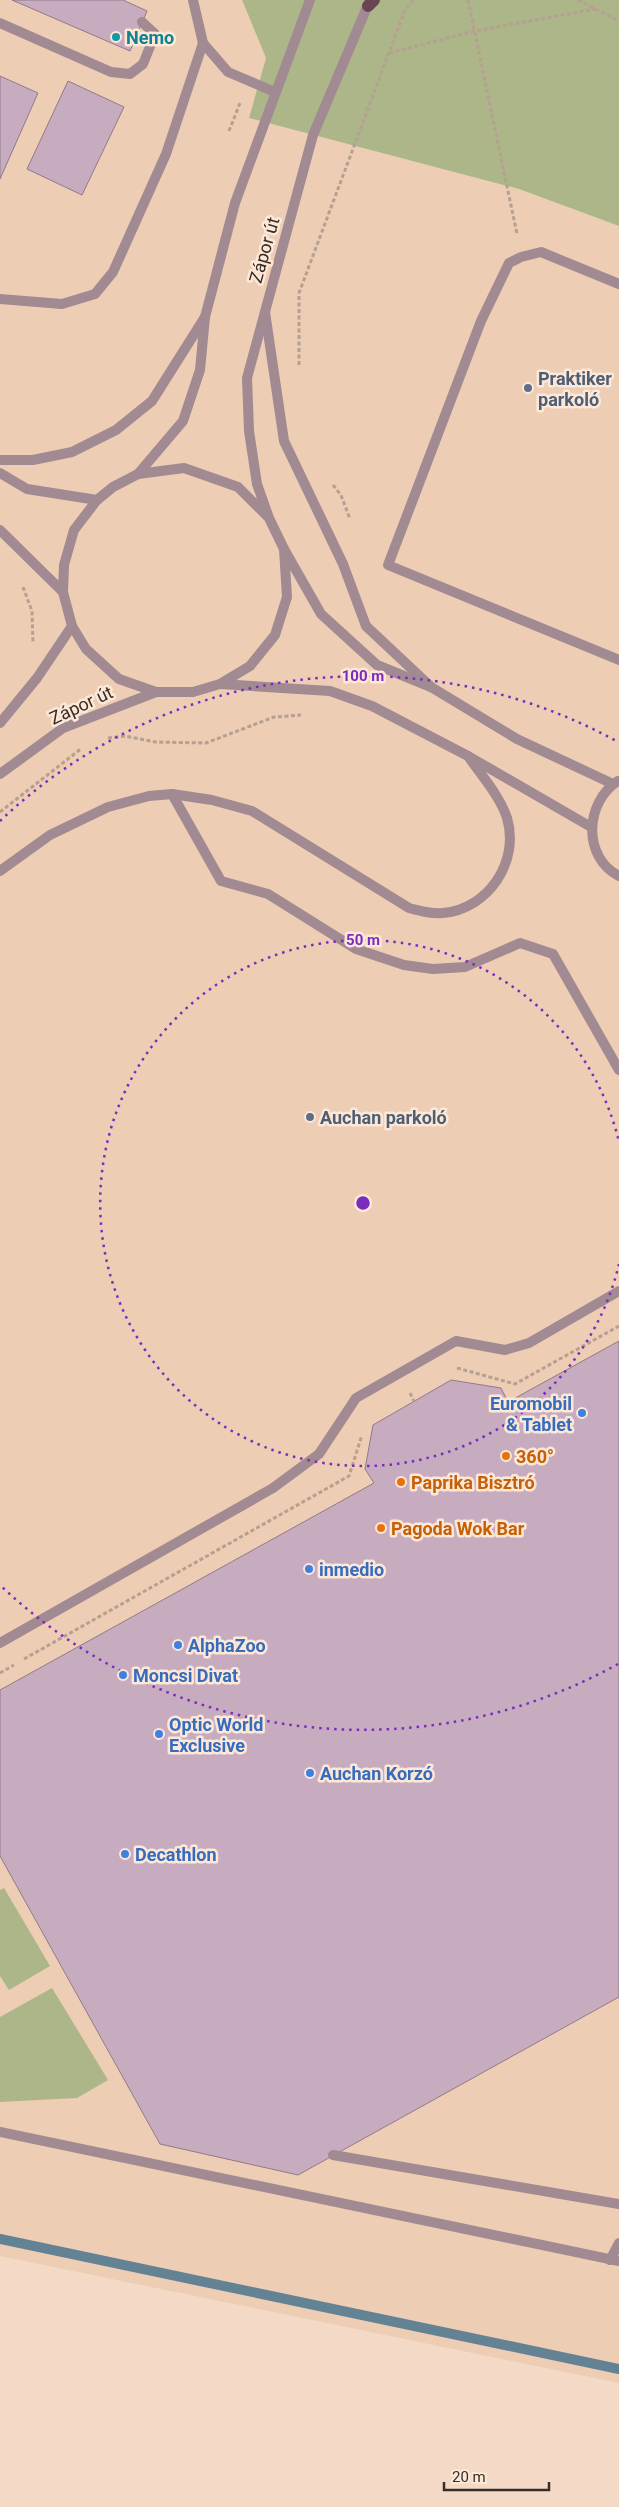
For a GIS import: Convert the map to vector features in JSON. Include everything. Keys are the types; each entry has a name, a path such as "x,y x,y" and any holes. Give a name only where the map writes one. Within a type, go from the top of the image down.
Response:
{"street":[{"path":"193,0 203,43 228,72 275,92"},
{"name":"Zápor út","path":"138,474 183,421 200,370 205,317 236,203 310,0"},
{"name":"Zápor út","path":"269,518 238,486 184,468 138,474 113,487 97,500 74,530 64,565 63,592 72,626 86,649 119,679 156,692 193,692 220,684 250,666 275,635 287,596 284,549 269,518 258,484 249,431 247,378 313,135 371,2"},
{"path":"0,23 111,72 130,74 143,64 155,34 142,22"},
{"path":"0,299 62,304 95,294 113,272 166,154 203,43"},
{"path":"619,284 542,252 522,257 509,263 481,321 388,565 619,660"},
{"path":"264,310 284,441 343,564 366,626 431,687"},
{"path":"0,460 33,460 72,452 116,430 152,401 205,317"},
{"path":"0,473 27,489 97,500"},
{"path":"0,530 63,592"},
{"path":"284,549 322,614 377,665 431,687 517,739 616,782 597,803 592,827 594,845 602,861 619,876"},
{"path":"0,723 37,678 72,626"},
{"path":"220,684 330,691 372,706 468,756 592,827"},
{"name":"Zápor út","path":"0,774 63,728 105,710 156,692"},
{"path":"0,871 14,858 50,835 108,807 149,796 172,794 212,800 252,811 409,908 425,913 442,914 467,906 488,892 506,865 509,850 510,833 507,818 500,803 468,756"},
{"path":"172,794 220,881 268,894 356,949 404,965 433,969 465,967 520,943 553,954 619,1070"},
{"path":"0,1643 273,1488 319,1454 356,1398 456,1341 505,1350 529,1343 619,1291"},
{"path":"0,2132 614,2260 619,2243"},
{"path":"333,2155 619,2204"}],"path":[{"path":"299,371 299,293 405,10 413,0"},
{"path":"468,0 522,257"},
{"path":"578,0 619,22"},
{"path":"389,53 475,31 595,9"},
{"path":"230,131 248,81"},
{"path":"330,480 341,495 351,520"},
{"path":"21,581 32,611 33,652"},
{"path":"102,738 125,736 156,742 206,743 274,716 304,715"},
{"path":"0,812 88,744"}],"shaded area":[{"path":"0,0 242,0 266,58 249,118 519,189 619,226 619,2383 0,2256"}],"green space":[{"path":"242,0 619,0 619,226 519,189 249,118 266,58"},
{"path":"4,1888 50,1966 9,1990 0,1976 0,1890"},
{"path":"52,1988 108,2080 77,2098 0,2102 0,2017"}],"building":[{"name":"Nemo","path":"12,0 123,0 147,11 130,51"},
{"path":"0,76 38,93 0,179"},
{"path":"68,81 124,107 82,195 27,169"},
{"name":"Auchan Korzó","path":"619,1341 619,1997 298,2175 160,2144 0,1856 0,1690 374,1483 365,1469 373,1425 451,1380 501,1388 508,1402"}],"waterway":[{"path":"0,2239 619,2369"}],"place":[{"name":"Nemo","path":"116,37"},
{"name":"Praktiker parkoló","path":"528,388"},
{"name":"Auchan parkoló","path":"310,1117"},
{"name":"Euromobil & Tablet","path":"582,1413"},
{"name":"360°","path":"506,1456"},
{"name":"Paprika Bisztró","path":"401,1482"},
{"name":"Pagoda Wok Bar","path":"381,1528"},
{"name":"inmedio","path":"309,1569"},
{"name":"AlphaZoo","path":"178,1645"},
{"name":"Moncsi Divat","path":"123,1675"},
{"name":"Optic World Exclusive","path":"159,1734"},
{"name":"Auchan Korzó","path":"310,1773"},
{"name":"Decathlon","path":"125,1854"}]}
